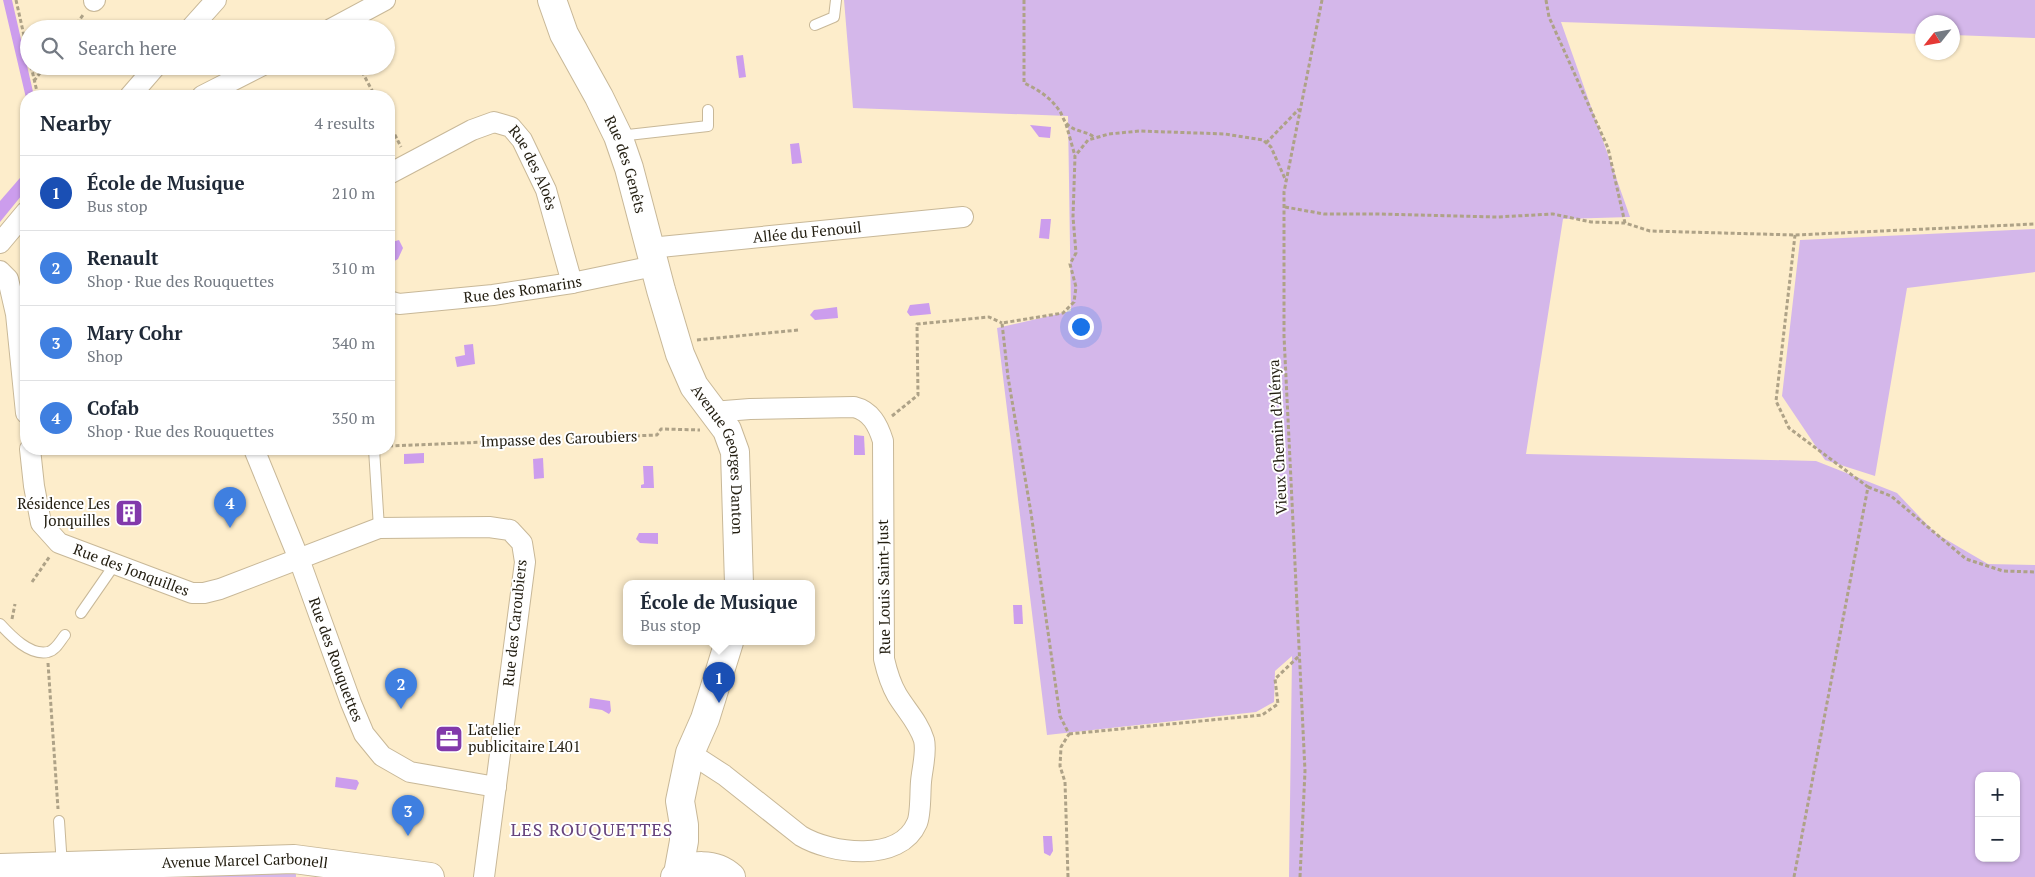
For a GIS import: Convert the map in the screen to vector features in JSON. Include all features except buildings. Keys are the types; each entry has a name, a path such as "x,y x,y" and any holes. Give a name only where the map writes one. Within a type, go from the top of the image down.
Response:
{"street":[{"path":"198,20 216,0"},
{"path":"348,20 385,0"},
{"name":"Rue des Genêts","path":"552,0 564,34 618,136 629,168 676,341"},
{"path":"135,90 148,75"},
{"path":"214,90 243,75"},
{"name":"Rue des Aloès","path":"395,171 472,130 494,122 511,127 522,140 546,190 572,283"},
{"name":"Allée du Fenouil","path":"652,257 963,217"},
{"path":"0,243 20,219"},
{"name":"Rue des Romarins","path":"395,303 399,304 493,295 572,283 652,257"},
{"path":"0,271 8,279 16,314 20,354"},
{"name":"Avenue Georges Danton","path":"676,341 694,386 719,421 735,452 738,580"},
{"path":"719,421 750,408 854,407 861,409 870,416 879,427"},
{"name":"Rue Louis Saint-Just","path":"690,753 724,775 801,836 814,843 843,849 882,850 896,846 908,837 918,823 924,743 920,728 889,680 884,659 883,441 879,427"},
{"name":"Rue des Jonquilles","path":"31,455 41,522 59,543 192,592 204,594 299,559"},
{"name":"Rue des Rouquettes","path":"256,455 299,559 350,703 364,734 382,756 410,772 496,787"},
{"name":"Rue des Caroubiers","path":"299,559 379,528 489,527 510,530 522,542 525,562 484,877"},
{"path":"677,875 684,841 680,801 690,753 704,719 728,645"},
{"path":"684,826 691,838 724,873"},
{"name":"Avenue Marcel Carbonell","path":"0,868 77,870 294,859 430,877"},
{"path":"677,875 691,867 704,866 724,873"}],"lane":[{"path":"815,25 834,17 836,0"},
{"path":"618,136 708,126 708,110"},
{"path":"374,455 379,528"},
{"path":"81,613 116,564"},
{"path":"0,624 8,633 35,652 48,652 56,648 65,635"},
{"path":"59,820 77,870"}],"path":[{"path":"16,0 20,20"},
{"path":"879,427 918,396 917,324 989,317 1002,323 1063,312 1074,302 1076,287 1070,264 1076,253 1073,217 1075,156 1066,123 1059,109 1040,91 1024,82 1024,0"},
{"name":"Vieux Chemin d’Alénya","path":"1300,877 1305,771 1284,336 1285,207 1286,181 1322,0"},
{"path":"1546,0 1549,17 1608,148 1625,223"},
{"path":"33,75 36,90"},
{"path":"34,81 38,75"},
{"path":"364,75 372,90"},
{"path":"1266,142 1299,109"},
{"path":"1066,123 1076,130 1095,138"},
{"path":"1075,156 1088,140 1109,134 1140,131 1225,134 1266,142 1271,147 1286,181"},
{"path":"395,136 409,163"},
{"path":"1285,207 1324,214 1497,217 1553,214 1591,222 1625,223 1650,231 1795,235 2035,224"},
{"path":"1795,235 1776,401 1789,428 1868,487 1891,496 1966,559 2003,571 2035,572"},
{"path":"1002,323 1008,377 1031,513 1060,716 1069,734"},
{"path":"676,341 798,330"},
{"name":"Impasse des Caroubiers","path":"395,446 657,435 661,429 719,421"},
{"path":"1794,877 1868,487"},
{"path":"32,582 59,543"},
{"path":"1069,734 1262,715 1278,704 1275,679 1300,656"},
{"path":"48,677 59,820"},
{"path":"1068,877 1064,782 1060,766 1061,747 1069,734"}],"shaded area":[{"path":"3,0 12,0 20,35 20,72"},
{"path":"844,0 2035,0 2035,38 1960,35 1960,15 1915,15 1915,34 1561,22 1630,217 1563,219 1526,454 1816,461 1897,493 1935,533 1988,564 2035,565 2035,877 1289,877 1292,656 1275,671 1274,702 1256,712 1047,735 997,328 1071,311 1068,116 853,108"},
{"path":"743,55 746,77 739,78 736,56"},
{"path":"21,75 29,75 33,90 24,90"},
{"path":"1030,125 1051,127 1050,138 1039,137"},
{"path":"799,143 802,163 792,164 790,144"},
{"path":"20,178 20,197 0,222 0,201"},
{"path":"1041,219 1051,219 1049,239 1039,238"},
{"path":"2035,229 2035,272 1907,288 1875,476 1825,460 1782,396 1800,240"},
{"path":"399,240 403,248 398,259 395,261 395,241"},
{"path":"929,303 931,314 910,316 907,312 910,305"},
{"path":"837,307 838,318 815,320 810,315 814,310"},
{"path":"473,344 475,364 457,367 455,357 465,355 464,345"},
{"path":"854,435 864,436 865,455 854,455"},
{"path":"424,453 424,463 404,464 404,454"},
{"path":"543,458 544,478 534,479 533,459"},
{"path":"643,466 653,466 654,488 641,488 641,485 644,484"},
{"path":"639,533 658,533 658,544 640,543 636,539"},
{"path":"1013,605 1022,605 1023,624 1014,624"},
{"path":"590,698 610,701 611,711 609,714 602,710 589,708"},
{"path":"336,777 357,780 359,783 356,790 335,787"},
{"path":"1043,836 1052,836 1053,851 1050,856 1044,853"},
{"path":"296,869 296,877 93,877"}],"place":[{"name":"Résidence Les Jonquilles","path":"129,513"},
{"name":"Cofab","path":"230,528"},
{"name":"École de Musique","path":"719,703"},
{"name":"Renault","path":"401,709"},
{"name":"L'atelier publicitaire L401","path":"449,739"},
{"name":"Mary Cohr","path":"408,836"}],"district":[{"name":"LES ROUQUETTES","path":"592,830"}]}
